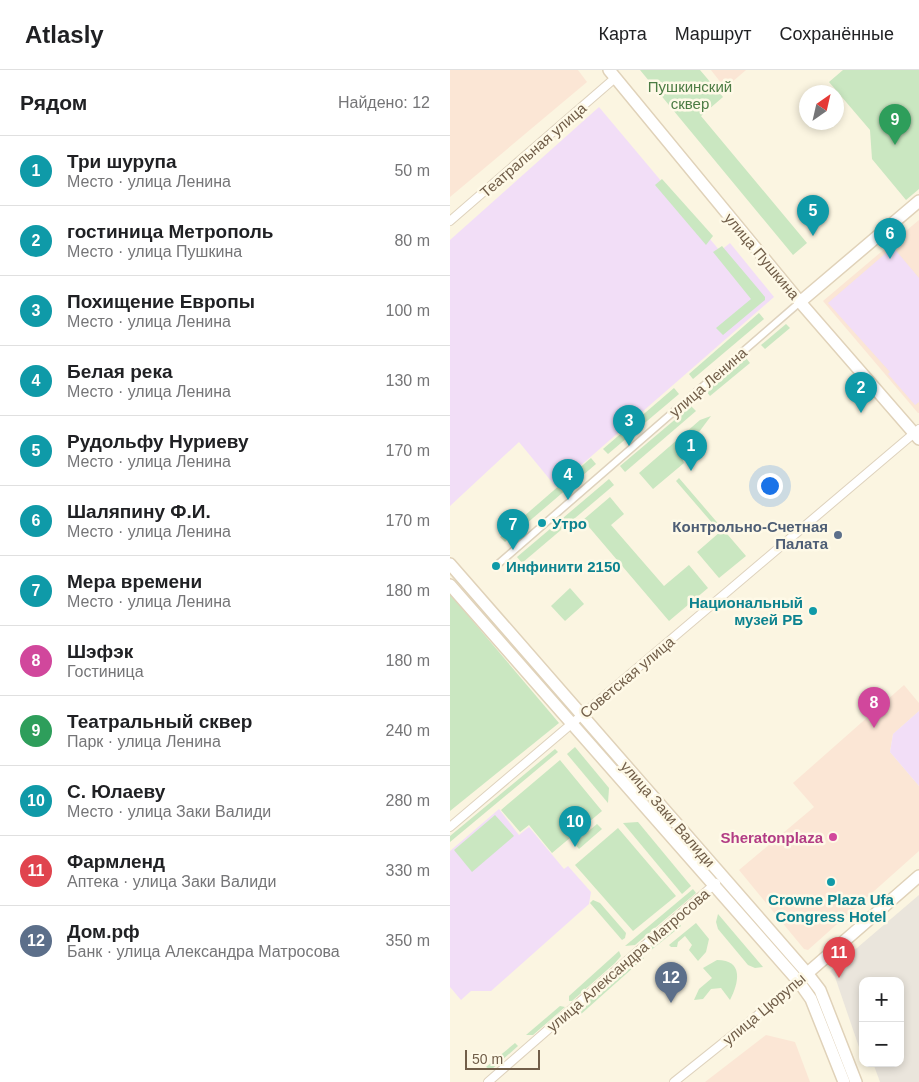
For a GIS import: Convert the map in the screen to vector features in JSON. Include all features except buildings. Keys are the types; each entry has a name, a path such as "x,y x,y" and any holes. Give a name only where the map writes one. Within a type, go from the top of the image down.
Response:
{"main road":[{"name":"улица Пушкина","path":"612,74 800,302 917,434"},
{"name":"улица Ленина","path":"800,302 919,200"},
{"name":"улица Заки Валиди","path":"450,564 807,973 820,990 856,1082"},
{"name":"улица Заки Валиди","path":"450,585 798,982 810,999 844,1082"},
{"name":"улица Цюрупы","path":"798,982 919,876"}],"street":[{"name":"Театральная улица","path":"450,221 612,74"},
{"name":"улица Ленина","path":"497,565 800,302"},
{"name":"Советская улица","path":"450,827 917,434"},
{"name":"улица Александра Матросова","path":"488,1082 724,877"},
{"name":"улица Цюрупы","path":"674,1082 789,992 798,982"}],"shaded area":[{"path":"450,70 578,70 587,82 450,197"},
{"path":"711,70 746,70 725,88"},
{"path":"599,107 720,251 730,243 774,297 556,487 519,442 450,506 450,240"},
{"path":"919,220 919,413 918,413 823,301"},
{"path":"893,247 919,278 919,402 915,405 888,374 890,372 828,303"},
{"path":"904,685 919,703 919,711 893,734 890,752 919,786 919,851 808,950 804,949 739,870 814,807 793,783"},
{"path":"919,711 919,786 890,752 893,734"},
{"path":"499,809 519,835 529,827 564,869 568,866 591,892 589,904 491,991 471,991 461,1000 450,987 450,851"},
{"path":"919,895 919,1082 880,1082 874,1067 904,1067 904,977 859,977 859,1047 835,977 830,971"},
{"path":"766,1035 795,1042 810,1082 705,1082"}],"green space":[{"name":"Пушкинский сквер","path":"640,70 700,70 723,97 701,116 807,243 793,255"},
{"path":"843,70 919,70 919,189 906,200 872,159 870,130 844,100 844,85 832,85 829,82"},
{"path":"662,179 713,236 706,245 655,185"},
{"path":"722,246 765,297 765,300 723,335 716,328 751,299 713,252"},
{"path":"759,313 764,319 693,379 689,374"},
{"path":"786,324 790,328 765,349 761,345"},
{"path":"746,358 750,363 710,396 706,391"},
{"path":"674,388 679,394 608,454 603,449"},
{"path":"691,406 696,411 625,472 620,466"},
{"path":"711,416 681,456 684,463 653,489 639,473 700,420"},
{"path":"591,458 596,464 505,542 500,537"},
{"path":"679,478 746,556 719,578 697,552 720,532 676,481"},
{"path":"609,479 614,485 522,563 517,557"},
{"path":"610,497 624,514 611,525 664,586 689,565 708,588 669,621 583,520"},
{"path":"570,588 584,604 565,621 551,606"},
{"path":"450,594 559,723 450,811"},
{"path":"575,747 609,788 608,803 567,754"},
{"path":"555,749 558,752 450,842 450,836"},
{"path":"560,760 602,811 552,853 529,825 520,832 501,810"},
{"path":"495,815 514,836 472,872 454,850"},
{"path":"638,822 691,886 682,894 623,823"},
{"path":"597,824 602,829 579,849 574,843"},
{"path":"618,828 676,896 633,931 575,865"},
{"path":"693,889 696,893 635,945 625,946"},
{"path":"593,900 600,903 626,933 625,938 622,940 590,903"},
{"path":"718,914 763,967 755,968 748,965 718,929 716,922"},
{"path":"678,922 681,926 650,951 647,947"},
{"path":"696,923 709,939 706,952 698,961 689,950 692,945 685,936 678,942 677,947 669,945"},
{"path":"619,951 621,956 615,963 572,1001 569,1001 569,996"},
{"path":"639,956 644,958 580,1015 578,1010"},
{"path":"717,960 732,964 737,974 736,987 730,1000 721,988 711,989 703,999 694,1000 699,989 712,978 703,968"},
{"path":"560,1006 565,1007 533,1035 526,1035"},
{"path":"515,1043 518,1046 491,1070 486,1067"}],"place":[{"name":"Театральный сквер","path":"895,145"},
{"name":"Рудольфу Нуриеву","path":"813,236"},
{"name":"Шаляпину Ф.И.","path":"890,259"},
{"name":"гостиница Метрополь","path":"861,413"},
{"name":"Похищение Европы","path":"629,446"},
{"name":"Три шурупа","path":"691,471"},
{"name":"Белая река","path":"568,500"},
{"name":"Утро","path":"542,523"},
{"name":"Контрольно-Счетная Палата","path":"838,535"},
{"name":"Мера времени","path":"513,550"},
{"name":"Инфинити 2150","path":"496,566"},
{"name":"Национальный музей РБ","path":"813,611"},
{"name":"Шэфэк","path":"874,728"},
{"name":"Sheratonplaza","path":"833,837"},
{"name":"С. Юлаеву","path":"575,847"},
{"name":"Crowne Plaza Ufa Congress Hotel","path":"831,882"},
{"name":"Фармленд","path":"839,978"},
{"name":"Дом.рф","path":"671,1003"}]}
